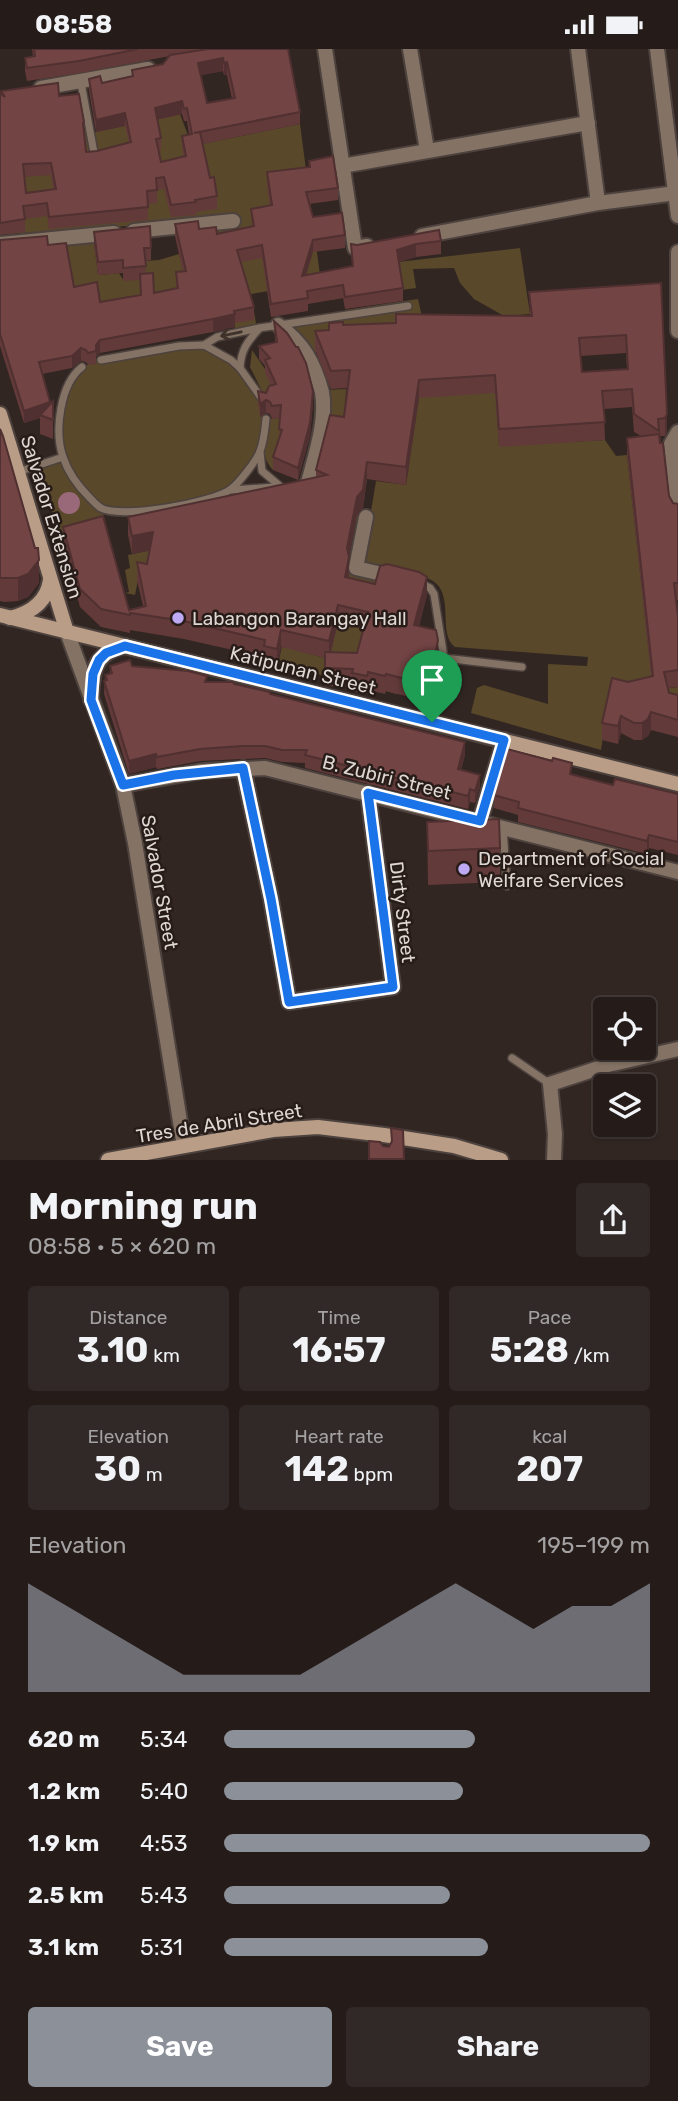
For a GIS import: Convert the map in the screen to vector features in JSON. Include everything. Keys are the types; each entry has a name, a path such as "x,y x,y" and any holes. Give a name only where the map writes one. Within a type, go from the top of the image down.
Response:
{"main road":[{"name":"Salvador Extension","path":"0,414 67,632"},
{"path":"5,617 30,611 41,602 49,589 51,578"},
{"name":"Katipunan Street","path":"5,617 678,784"},
{"path":"91,700 93,674 99,660 106,653 125,646"},
{"name":"Tres de Abril Street","path":"108,1160 273,1131 318,1127 500,1160"}],"street":[{"path":"325,49 355,248 382,243"},
{"path":"410,49 427,150"},
{"path":"578,49 598,203"},
{"path":"657,49 678,216"},
{"path":"30,90 160,67"},
{"path":"342,166 588,123"},
{"path":"409,238 598,203 676,193"},
{"path":"0,244 233,221"},
{"path":"677,322 678,252"},
{"path":"278,325 294,336 303,347 324,400 321,426 308,483 305,486"},
{"path":"678,432 671,444 678,512"},
{"path":"366,517 356,568 389,576"},
{"name":"Salvador Street","path":"67,632 123,785 135,843 184,1146"},
{"path":"480,821 504,740"},
{"name":"B. Zubiri Street","path":"123,785 188,773 243,768 286,771 678,872"},
{"name":"Dirty Street","path":"243,768 271,899 289,1002 393,987 368,793"},
{"path":"554,1160 555,1134 550,1084 608,1065 678,1049"}],"lane":[{"path":"81,83 95,157"},
{"path":"102,360 179,346 204,345 217,337 260,328 408,306"},
{"path":"240,368 241,354 246,343 260,328"},
{"path":"204,345 240,368 263,400"},
{"path":"82,367 75,372 65,392 59,424 63,457 78,486 102,509 129,513 194,503 231,490 305,486"},
{"path":"266,419 260,452 262,471 281,487"},
{"path":"231,490 260,452"},
{"path":"18,472 63,457"},
{"path":"408,580 421,583 434,594 444,658 432,722"},
{"path":"444,658 522,667"},
{"path":"503,828 507,886"},
{"path":"512,1058 550,1084"}],"shaded area":[{"path":"180,114 192,146 300,124 320,275 372,265 520,248 530,314 504,316 474,299 460,283 454,268 413,269 416,288 401,290 340,281 343,298 331,300 303,285 251,294 257,329 236,333 234,323 186,222 8,234 0,180 26,123 95,132"},
{"path":"94,242 98,275 119,273 124,281 145,261 179,254 190,299 100,314 75,299 52,243"},
{"path":"418,299 422,317 396,342 316,349 316,358 276,330 346,315 345,310"},
{"path":"204,345 231,360 266,410 260,452 231,490 163,508 102,509 108,532 63,545 37,466 63,457 58,424 65,392 82,367 101,360"},
{"path":"252,350 267,372 274,390 266,399 250,367"},
{"path":"346,389 344,435 332,512 370,517 376,481 406,485 419,397 533,390 536,392 537,412 497,415 499,446 605,440 616,456 627,455 653,690 678,687 678,712 669,710 664,690 628,699 609,698 601,750 471,713 477,688 484,685 548,704 548,664 587,666 588,657 455,647 447,633 445,605 440,587 423,576 384,568 375,602 349,596 342,624 368,630 360,662 402,673 397,694 278,664 303,553 263,557 261,541 318,528 324,531 295,650 329,659 361,522 327,515 329,505 323,493 334,434 321,432 326,390"},
{"path":"280,418 280,436 273,470 264,451 270,419"},
{"path":"69,492 77,495 80,503 77,511 69,514 61,511 58,503 61,495"},
{"path":"180,544 183,558 240,547 263,557 201,563 190,572 179,570 180,561 172,560 170,567 151,564 147,582 138,580 135,595 125,593 129,592 125,570 130,568 128,555"}],"building":[{"path":"34,49 138,49 27,68 25,58 35,56"},
{"path":"208,49 288,49 300,112 194,133 200,132 210,178 214,177 217,196 171,205 164,177 156,178 157,190 147,191 148,207 49,217 47,203 23,206 25,219 0,223 0,93 5,97 1,91 58,83 59,96 79,94 86,152 97,151 131,142 125,113 96,120 89,79 100,76 102,83 133,76 132,70 163,64 170,55","holes":["223,58 224,63 227,62 235,98 207,103 198,63","182,101 184,109 187,108 192,134 182,136 186,156 161,162 156,139 161,138 155,108","51,163 56,189 26,193 23,164"]},
{"path":"333,156 338,188 306,192 313,217 342,213 345,235 313,240 302,276 353,266 351,244 439,230 441,241 397,250 403,288 345,297 343,285 307,291 308,298 271,304 262,245 237,250 254,307 213,319 100,340 96,351 88,353 81,348 72,356 39,362 50,402 24,411 0,334 0,240 47,236 48,245 66,243 74,287 97,282 100,302 141,295 140,274 153,273 154,293 178,288 176,272 186,271 175,224 198,221 199,229 216,227 217,234 254,226 251,209 272,205 267,172 310,167 309,161"},
{"path":"150,226 151,248 144,248 146,266 123,268 123,260 98,262 94,232"},
{"path":"661,283 667,414 665,418 658,419 659,431 634,414 632,389 602,391 605,422 499,429 495,375 419,380 406,467 367,462 363,490 357,497 347,548 349,557 345,577 375,584 380,566 387,564 419,572 427,577 414,625 436,630 438,640 429,685 386,674 368,672 367,676 352,673 353,669 325,668 325,652 357,653 368,612 338,605 329,641 281,630 277,649 264,646 265,640 184,621 101,609 80,589 63,527 103,516 129,610 146,606 137,562 147,564 153,532 132,536 128,517 327,475 316,470 330,415 344,417 350,370 331,371 315,331 329,330 329,323 396,323 396,314 532,316 529,292","holes":["626,335 628,369 582,372 579,338"]},
{"path":"274,321 298,347 306,363 313,391 310,423 298,468 273,457 282,430 279,429 281,405 272,406 266,400 260,404 258,391 266,393 269,386 276,384 265,360 270,358 259,346 277,342"},
{"path":"53,401 53,420 40,415"},
{"path":"0,429 35,548 38,548 39,560 28,574 18,578 0,578"},
{"path":"659,434 660,443 663,443 669,496 673,503 678,504 678,583 674,583 678,617 678,670 664,672 669,693 678,695 678,720 651,712 648,719 642,723 634,723 621,716 618,726 602,723 612,678 628,682 653,676 627,438"},
{"path":"130,660 132,666 188,671 207,676 205,682 233,682 270,694 465,742 458,769 480,775 475,791 470,789 468,796 305,755 307,750 282,750 265,746 200,749 157,757 156,754 129,761 104,681 107,680 105,675 112,673 110,666"},
{"path":"507,749 552,761 553,758 572,763 570,774 613,785 615,779 678,794 678,842 649,835 647,841 518,808 519,802 494,795"},
{"path":"499,819 500,848 428,851 427,822"},
{"path":"391,1128 403,1130 404,1159 369,1159 369,1141 380,1142 389,1147 392,1141"}],"place":[{"name":"Labangon Barangay Hall","path":"178,618"},
{"name":"Department of Social Welfare Services","path":"464,869"}],"route":[{"path":"125,646 432,722 504,740 480,821 368,793 393,987 289,1002 271,899 243,768 202,771 123,785 91,700 93,674 96,664 106,653 125,646"}]}
